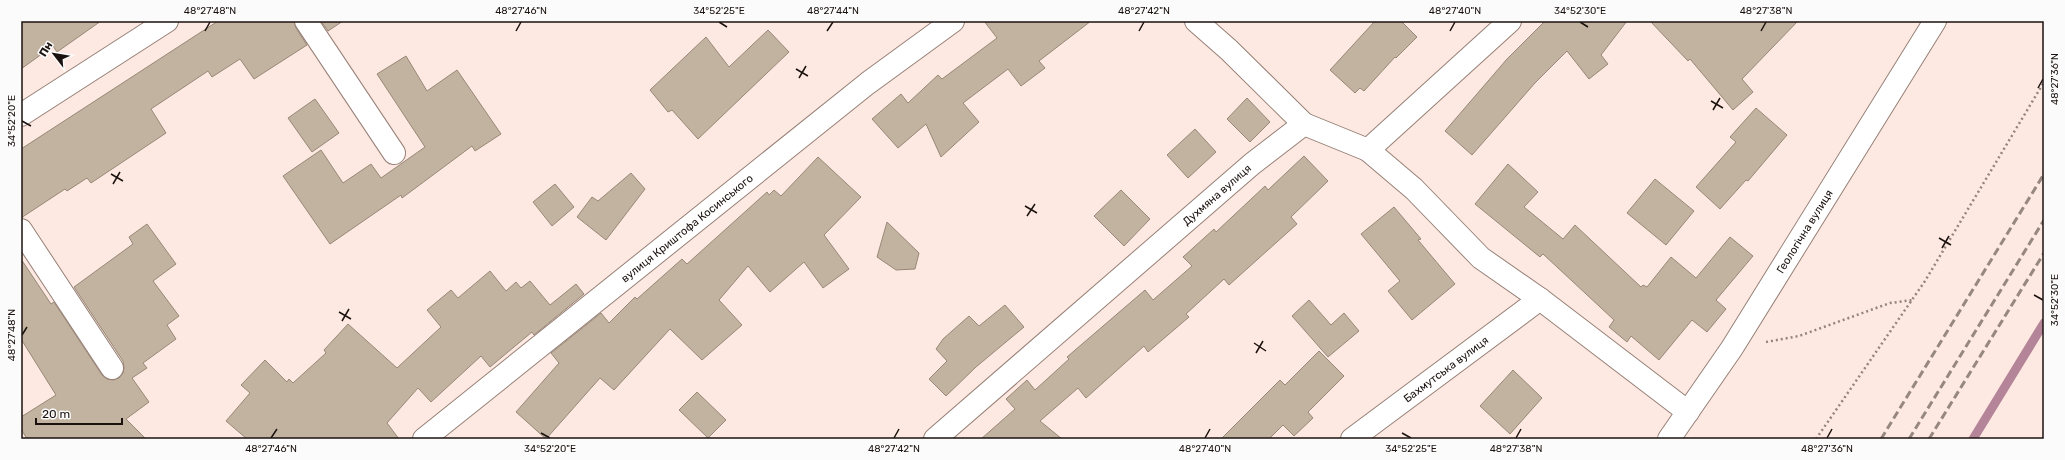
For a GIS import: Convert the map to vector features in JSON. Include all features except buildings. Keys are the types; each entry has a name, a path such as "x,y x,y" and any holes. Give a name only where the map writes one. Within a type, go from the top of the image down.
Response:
{"street":[{"path":"21,115 168,21"},
{"path":"306,21 394,153"},
{"name":"вулиця Криштофа Косинського","path":"424,439 868,83 953,21"},
{"path":"1196,21 1229,50 1304,124 1368,150 1414,189 1482,258 1540,299 1688,412"},
{"path":"1368,150 1510,21"},
{"name":"Геологічна вулиця","path":"1668,439 1732,348 1935,21"},
{"name":"Духмяна вулиця","path":"935,439 1252,164 1304,124"},
{"path":"21,230 112,368"},
{"name":"Бахмутська вулиця","path":"1352,439 1540,299"}],"path":[{"path":"1816,439 1925,282 2044,82"},
{"path":"1732,348 1799,336 1890,303 1912,300"}],"waterway":[{"path":"1973,439 2044,323"}],"railway":[{"path":"1881,439 2044,174"},
{"path":"1909,439 2044,220"},
{"path":"1929,439 2044,253"}]}
